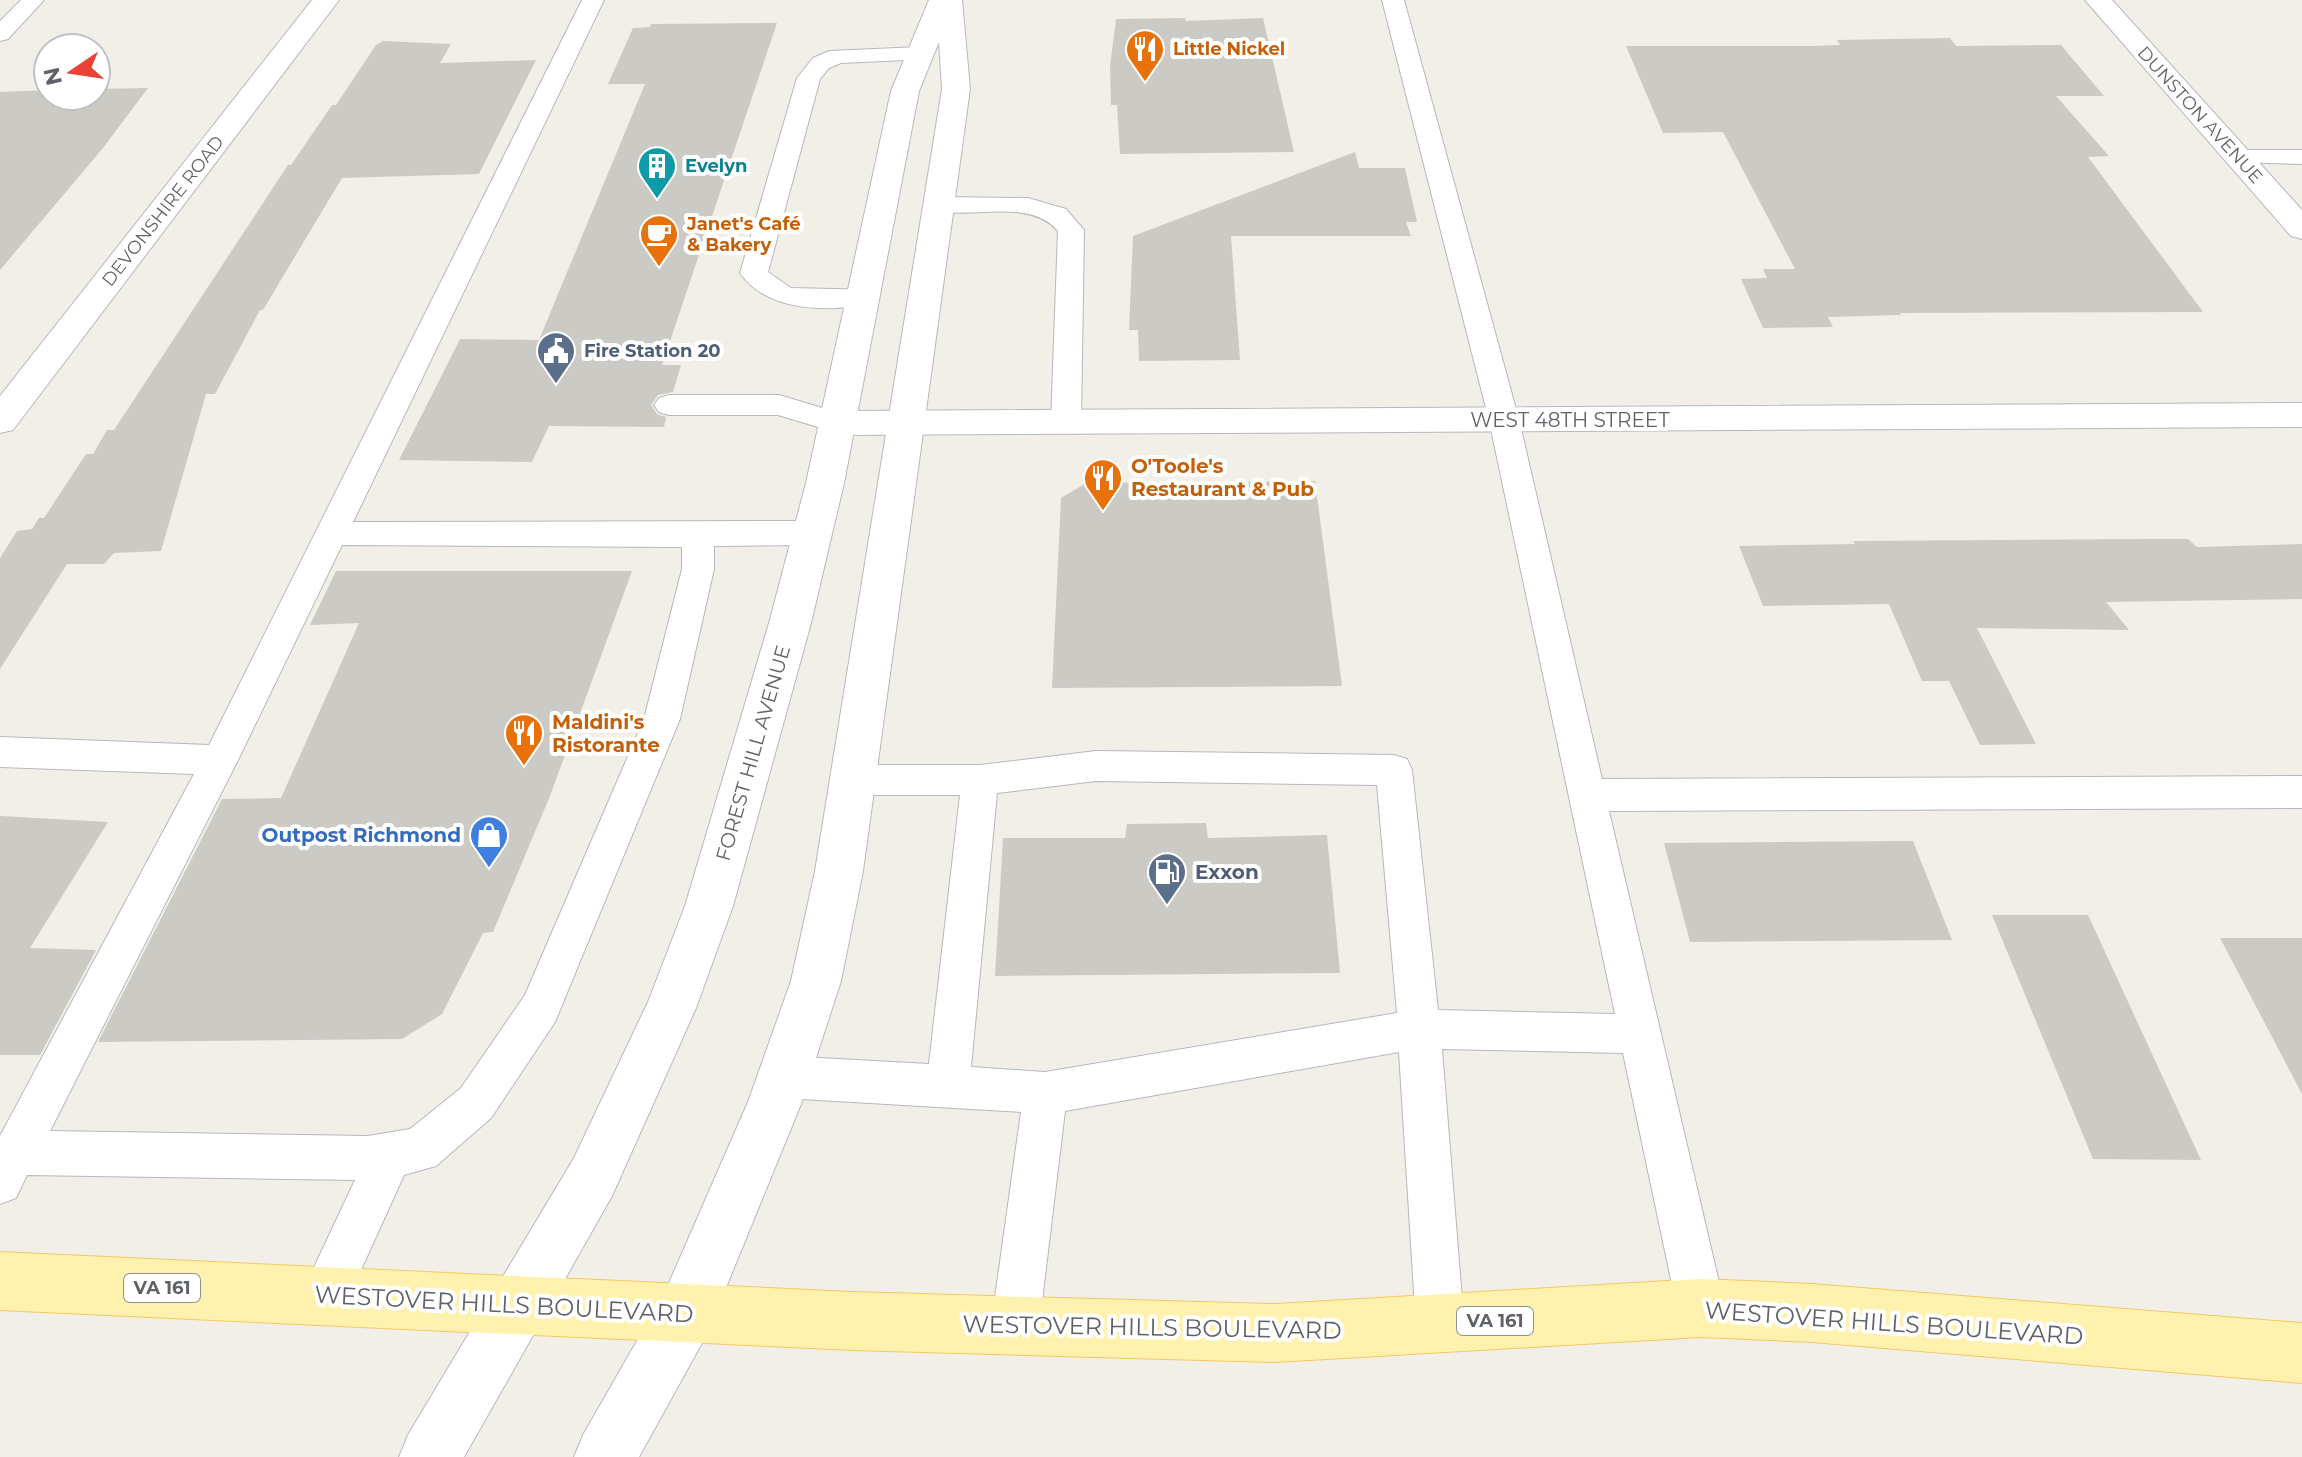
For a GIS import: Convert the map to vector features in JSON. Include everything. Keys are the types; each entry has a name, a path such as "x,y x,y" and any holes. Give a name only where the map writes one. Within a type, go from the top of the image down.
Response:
{"main road":[{"name":"DEVONSHIRE ROAD","path":"0,421 326,0"},
{"name":"FOREST HILL AVENUE","path":"430,1457 593,1177 671,1008 709,906 813,533 865,296 905,91 942,0"},
{"path":"605,1457 686,1313 784,1077 816,981 839,871 956,89 949,0"},
{"name":"DUNSTON AVENUE","path":"2098,0 2302,229"},
{"name":"WEST 48TH STREET","path":"838,423 2302,415"},
{"name":"WESTOVER HILLS BOULEVARD","path":"0,1281 686,1313 1276,1333 1701,1308 1812,1313 2302,1353"}],"lane":[{"path":"0,34 33,0"},
{"path":"593,0 220,760 8,1168 390,1155 420,1150 476,1103 540,1008 662,719 698,552"},
{"path":"1393,0 1504,420 1701,1308"},
{"path":"865,296 783,295 768,290 754,273 809,78 821,63 837,56 920,54"},
{"path":"2239,157 2302,157"},
{"path":"940,205 1028,206 1057,214 1071,230 1066,422"},
{"path":"669,405 779,405 838,423"},
{"path":"330,533 698,552 813,533"},
{"path":"0,752 220,760"},
{"path":"852,780 980,780 1096,766 1394,770 1419,1029 1440,1324"},
{"path":"948,1086 980,780"},
{"path":"1586,795 2302,792"},
{"path":"784,1077 1045,1093 1419,1029 1640,1034"},
{"path":"1015,1326 1045,1093"},
{"path":"325,1295 390,1155"}],"building":[{"path":"1185,18 1186,21 1263,18 1294,152 1120,154 1117,105 1111,105 1110,67 1116,19"},
{"path":"777,23 662,365 681,365 673,392 658,395 651,405 657,414 666,417 664,427 549,426 532,462 399,460 460,339 539,340 645,84 608,84 633,28 650,27 651,24"},
{"path":"1950,38 1956,46 2061,45 2104,96 2056,96 2109,156 2088,157 2203,312 1900,313 1828,317 1833,327 1763,328 1741,279 1767,278 1763,269 1795,269 1723,132 1663,133 1626,46 1814,46 1840,45 1837,40"},
{"path":"383,41 451,44 440,63 536,60 479,174 342,178 263,310 260,310 215,394 206,394 161,551 114,553 104,564 67,564 0,669 0,558 17,531 32,529 39,518 44,518 86,454 93,454 107,430 114,430 288,165 291,165 332,105 336,105 376,45"},
{"path":"148,88 103,148 0,270 0,92 32,91 32,112 112,112 112,89"},
{"path":"1355,152 1359,168 1405,168 1417,222 1406,222 1411,236 1231,236 1240,360 1139,361 1138,330 1129,330 1133,236"},
{"path":"1315,481 1342,686 1052,688 1061,498 1086,483"},
{"path":"2188,539 2197,547 2302,544 2302,599 2106,602 2129,630 1977,628 2036,744 1980,745 1949,681 1922,681 1889,604 1763,606 1739,546 1855,544 1853,541"},
{"path":"336,571 632,571 550,796 493,932 483,933 442,1014 402,1039 98,1042 222,799 281,798 359,623 310,625"},
{"path":"0,816 108,822 30,948 96,950 40,1055 0,1055"},
{"name":"Exxon","path":"1206,823 1208,838 1327,835 1340,973 995,976 1003,838 1125,838 1127,824"},
{"path":"1913,841 1952,940 1690,942 1664,843"},
{"path":"1992,915 2088,915 2201,1160 2093,1159"},
{"path":"2220,938 2302,938 2302,1094"}],"place":[{"name":"Little Nickel","path":"1145,83"},
{"name":"Evelyn","path":"657,200"},
{"name":"Janet's Café & Bakery","path":"659,268"},
{"name":"Fire Station 20","path":"556,385"},
{"name":"O'Toole's Restaurant & Pub","path":"1103,512"},
{"name":"Maldini's Ristorante","path":"524,767"},
{"name":"Outpost Richmond","path":"489,869"},
{"name":"Exxon","path":"1167,906"}]}
